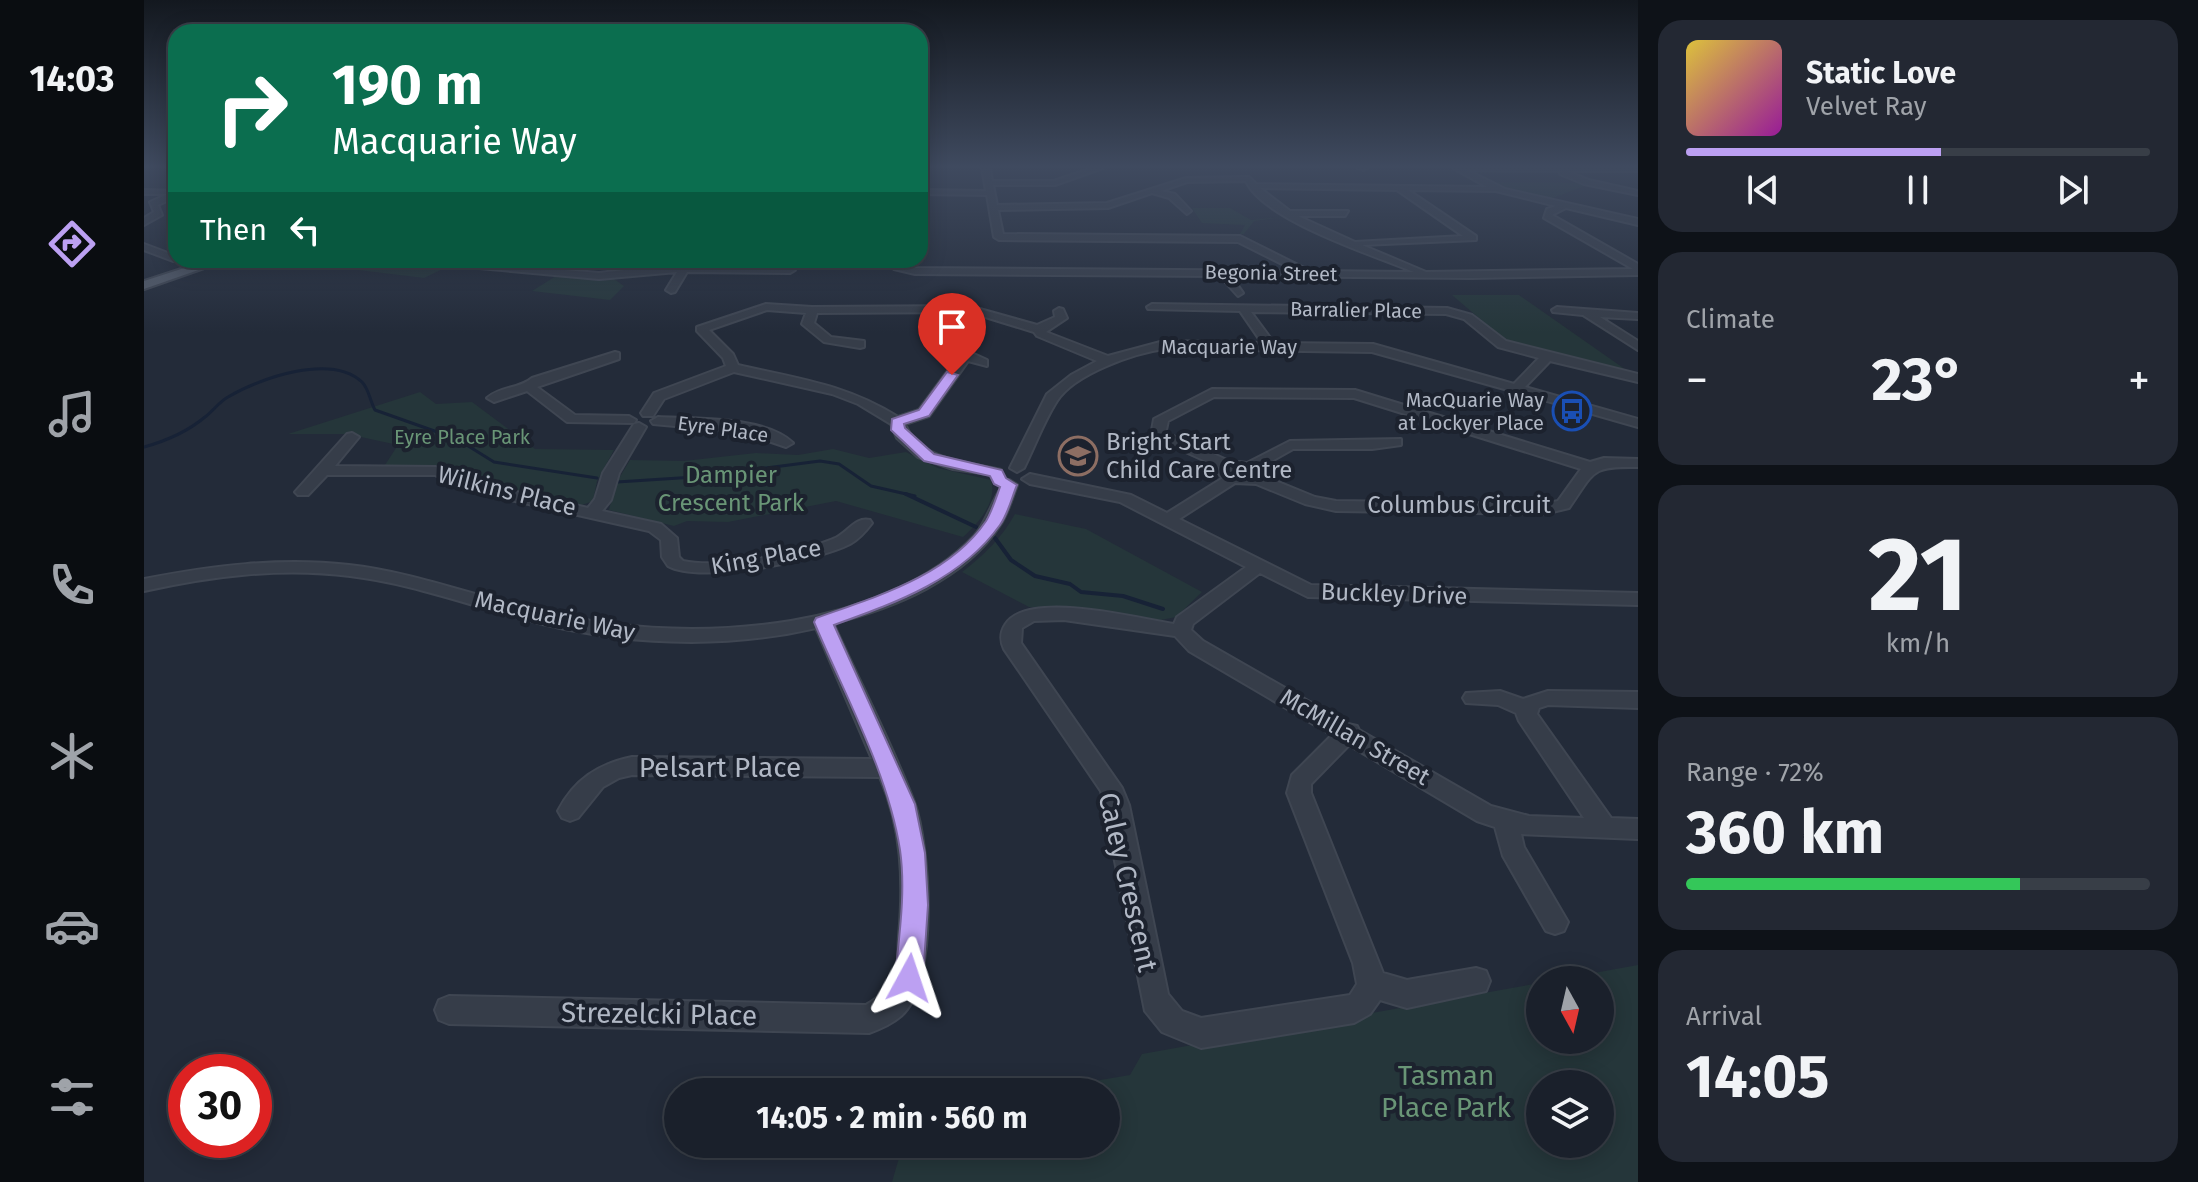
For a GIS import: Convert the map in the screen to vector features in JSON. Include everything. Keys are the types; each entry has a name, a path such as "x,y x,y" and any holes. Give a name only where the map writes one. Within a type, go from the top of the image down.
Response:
{"main road":[{"path":"144,282 185,268"},
{"path":"144,282 193,268"}],"street":[{"path":"996,223 999,237 1240,239 1309,274"},
{"path":"1308,223 1429,274"},
{"path":"1353,242 1473,238 1451,223"},
{"path":"1559,223 1638,270"},
{"path":"144,247 168,255"},
{"name":"Begonia Street","path":"928,266 1309,274 1638,270"},
{"path":"502,268 583,276 639,271 790,270"},
{"path":"636,268 639,271"},
{"path":"671,290 683,270"},
{"path":"1223,273 1238,293"},
{"name":"Barralier Place","path":"1152,307 1447,311 1468,317 1502,344 1638,378"},
{"path":"593,512 603,500 611,473 659,396 733,368 729,357 702,332 706,325 760,308 969,309 983,311 1026,328 1039,329 1058,321 1061,318 1059,311"},
{"path":"1244,309 1270,346"},
{"path":"812,310 808,324 823,339 860,344"},
{"path":"1557,310 1638,316"},
{"path":"1587,313 1638,346"},
{"path":"1039,329 1041,334 1111,362"},
{"name":"Macquarie Way","path":"144,585 251,568 324,568 379,575 572,625 667,638 759,633 823,622 896,596 970,550 993,523 1052,397 1073,379 1137,350 1164,345 1354,348 1638,426"},
{"path":"948,347 983,363"},
{"path":"897,422 924,413 966,355"},
{"path":"494,398 615,356"},
{"path":"1515,390 1547,357"},
{"name":"Buckley Drive","path":"733,368 836,391 863,401 897,422 898,430 929,458 1111,493 1297,588 1320,593 1638,599"},
{"name":"Eyre Place","path":"529,387 572,419 726,426 777,437 791,447 768,449"},
{"name":"Columbus Circuit","path":"1230,472 1164,437 1159,430 1161,419 1212,393 1355,394 1590,467 1563,505 1544,509 1336,506 1311,501 1254,473"},
{"path":"303,492 352,437"},
{"path":"1167,520 1230,472 1254,473 1290,445 1396,442"},
{"path":"1590,467 1604,462 1638,463"},
{"name":"Wilkins Place","path":"325,470 435,471 471,487 593,512"},
{"name":"King Place","path":"593,512 664,531 669,538 671,559 675,565 696,569 780,559 838,544 853,535 864,523"},
{"path":"1181,631 1184,621 1191,614 1257,567"},
{"name":"Caley Crescent","path":"1181,631 1049,613 1022,619 1012,625 1009,633 1011,644 1111,788 1155,1001 1172,1022 1201,1033 1354,1009 1366,1001 1373,984"},
{"path":"823,622 889,768"},
{"name":"McMillan Street","path":"1181,631 1196,646 1349,732 1485,814 1529,826 1638,829"},
{"path":"1473,698 1500,698 1526,708"},
{"path":"1604,828 1526,715 1526,708 1531,702 1548,698 1638,700"},
{"path":"1349,732 1300,781 1299,793 1373,984 1407,994 1476,981"},
{"name":"Pelsart Place","path":"570,811 585,788 614,768 889,768"},
{"name":"Strezelcki Place","path":"449,1010 869,1019 893,1005 909,978 915,905 913,853 903,804 889,768"},
{"path":"1506,822 1512,849 1555,922"}],"green space":[{"path":"1205,223 1252,223 1244,234 1240,234 1245,225"},
{"path":"342,268 445,268 424,278"},
{"path":"556,276 614,279 624,286 610,300 532,291"},
{"path":"1452,295 1519,295 1629,372 1507,342"},
{"name":"Eyre Place Park","path":"420,392 436,404 472,402 535,449 614,450 597,481 593,501 582,505 477,484 443,465 385,465 398,445 347,434 288,434"},
{"name":"Dampier Crescent Park","path":"833,449 869,458 906,452 938,468 991,480 992,496 980,519 963,537 836,501 728,522 687,521 674,526 609,510 615,485 630,460 684,461 756,453 798,455"},
{"path":"1015,514 1086,529 1202,592 1176,617 1161,620 1029,607 962,572 992,546"},
{"name":"Tasman Place Park","path":"1638,965 1638,1182 892,1182 899,1158 1120,1158 1120,1078 1112,1078 1130,1075 1142,1054 1526,985 1526,1054 1614,1054 1614,969"}],"waterway":[{"path":"144,447 184,432 225,399 258,383 295,372 332,369 362,382 375,410 457,439 494,462 597,478"},
{"path":"617,482 695,477 820,461 839,464 871,486 915,496"},
{"path":"906,494 976,527"},
{"path":"995,538 1011,560 1035,576 1070,584 1081,592 1123,596 1163,609"}],"place":[{"name":"MacQuarie Way at Lockyer Place","path":"1572,411"},
{"name":"Bright Start Child Care Centre","path":"1078,456"}],"route":[{"path":"909,978 915,905 913,853 903,804 823,622 896,596 931,577 970,550 995,521 1009,485 997,479 996,473 929,458 898,430 897,422 924,413 952,375"}]}
